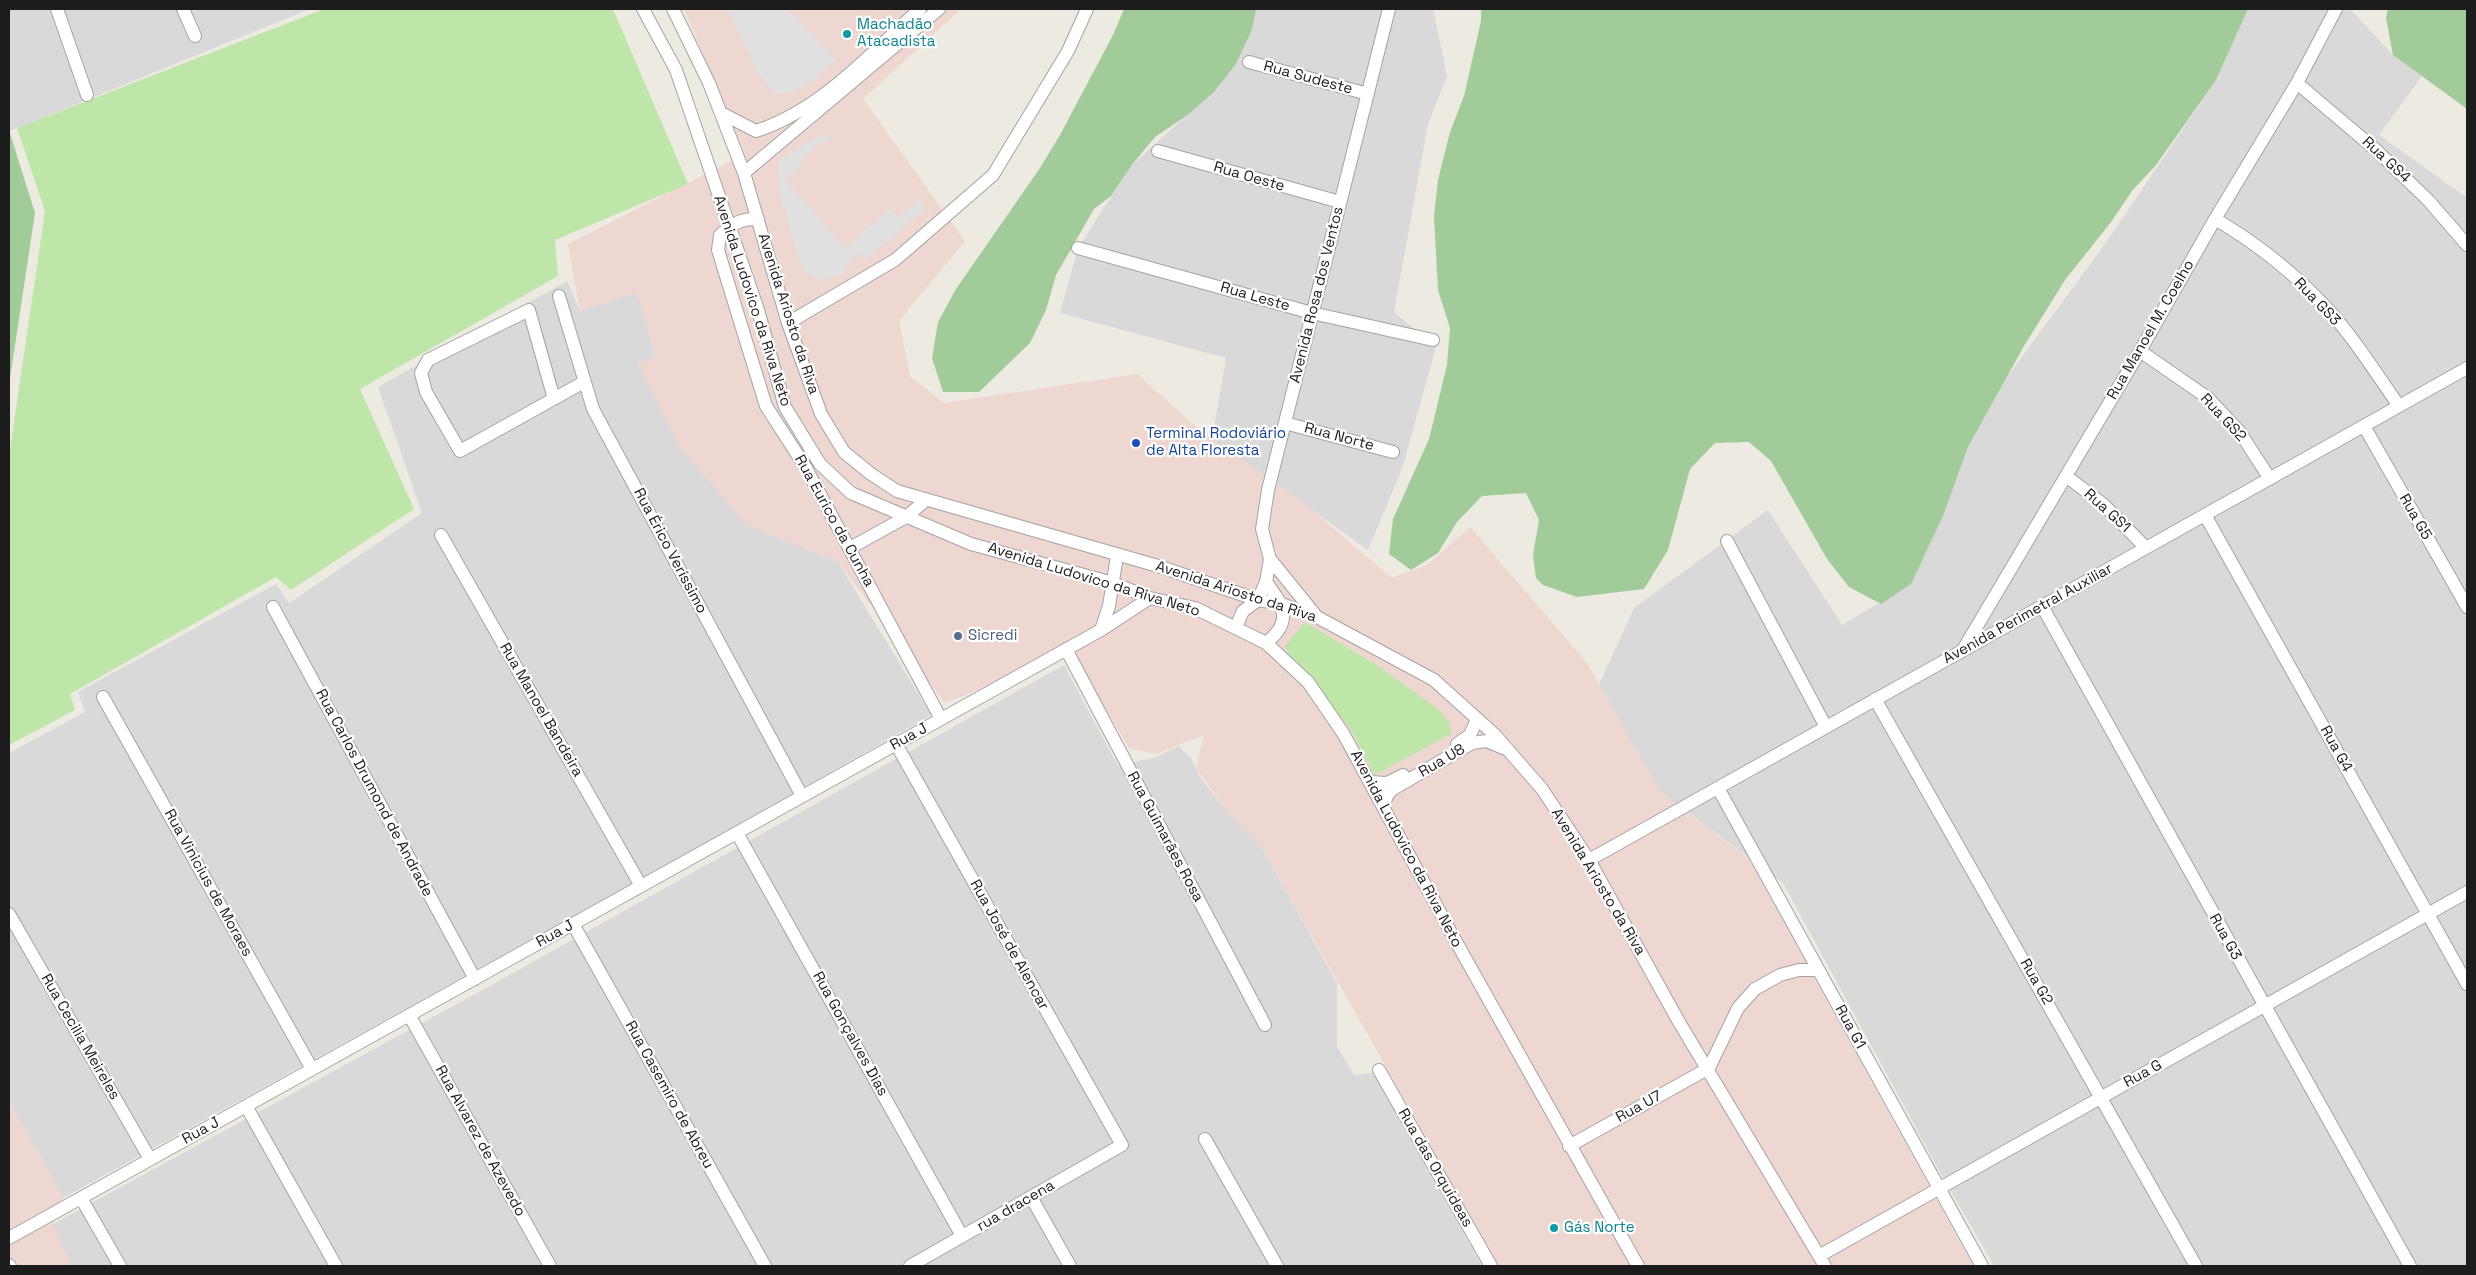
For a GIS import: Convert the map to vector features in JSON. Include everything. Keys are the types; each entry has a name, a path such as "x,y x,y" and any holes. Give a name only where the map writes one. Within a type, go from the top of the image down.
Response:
{"street":[{"path":"57,9 87,94"},
{"path":"183,9 195,36"},
{"name":"Avenida Ludovico da Riva Neto","path":"643,9 676,70 758,310 785,407 820,464 851,493 971,544 1113,583 1150,598 1195,608 1266,643 1308,682 1343,732 1569,1146 1638,1266"},
{"name":"Avenida Ariosto da Riva","path":"673,9 722,113 744,173 788,323 821,414 844,452 871,474 897,491 1116,556 1158,566 1258,600 1282,604 1317,617 1434,680 1478,719 1542,789 1589,860 1679,1022 1709,1068 1822,1261"},
{"path":"722,113 756,132 787,120 813,104 920,9"},
{"path":"744,173 939,9"},
{"path":"788,323 895,260 993,175 1068,51 1087,9"},
{"name":"Avenida Rosa dos Ventos","path":"1258,600 1266,582 1270,559 1262,529 1268,490 1389,9"},
{"name":"Rua Manoel M. Coelho","path":"1963,650 2140,351 2215,219 2297,84 2336,9"},
{"name":"Rua Sudeste","path":"1249,62 1368,94"},
{"name":"Rua GS4","path":"2297,84 2376,150 2428,200 2467,245"},
{"name":"Rua Oeste","path":"1158,151 1340,202"},
{"path":"729,227 738,220 758,219"},
{"name":"Rua GS3","path":"2215,219 2252,240 2316,296 2354,342 2399,406"},
{"name":"Rua Eurico da Cunha","path":"729,227 720,235 718,250 766,406 806,468 941,719"},
{"name":"Rua Leste","path":"1078,248 1312,313 1433,340"},
{"name":"Rua Érico Veríssimo","path":"559,296 593,409 802,796"},
{"path":"554,399 529,310 428,360 421,373 426,392 460,451 554,399 584,382"},
{"path":"738,319 758,310"},
{"name":"Rua GS2","path":"2140,351 2208,398 2239,431 2270,479"},
{"name":"Avenida Perimetral Auxiliar","path":"1589,860 2467,368"},
{"name":"Rua Norte","path":"1285,423 1393,452"},
{"name":"Rua G5","path":"2364,426 2467,608"},
{"path":"806,468 820,464"},
{"name":"Rua GS1","path":"2066,476 2104,505 2146,548"},
{"path":"850,548 906,517 926,500"},
{"name":"Rua G4","path":"2205,515 2467,984"},
{"name":"Rua Manoel Bandeira","path":"441,535 641,886"},
{"path":"1727,541 1826,727"},
{"path":"1101,630 1113,583 1116,556"},
{"path":"1270,559 1317,617"},
{"path":"1266,582 1282,604 1283,616 1280,627 1266,643"},
{"name":"Rua J","path":"9,1238 1101,630 1150,598"},
{"path":"1236,627 1243,611 1258,600"},
{"name":"Rua Carlos Drumond de Andrade","path":"273,606 474,979"},
{"name":"Rua G3","path":"2042,606 2410,1266"},
{"name":"Rua Guimarães Rosa","path":"1066,649 1265,1025"},
{"name":"Rua Vinicius de Moraes","path":"103,697 312,1069"},
{"name":"Rua G2","path":"1875,699 2196,1266"},
{"name":"Rua U8","path":"1471,740 1478,719"},
{"name":"Rua U8","path":"1370,782 1393,781 1471,740 1494,742 1510,752"},
{"name":"Rua José de Alencar","path":"896,744 1122,1145"},
{"name":"Rua U8","path":"1383,806 1388,794 1393,789 1431,762"},
{"name":"Rua G1","path":"1718,788 1982,1266"},
{"name":"Rua Gonçalves Dias","path":"737,833 962,1236"},
{"name":"Rua G","path":"1822,1261 1939,1189 2467,892"},
{"name":"Rua Cecilia Meireles","path":"9,914 150,1159"},
{"name":"Rua Casemiro de Abreu","path":"573,924 765,1266"},
{"path":"1709,1068 1738,1008 1755,989 1780,975 1799,970 1818,970"},
{"name":"Rua Alvarez de Azevedo","path":"409,1015 550,1266"},
{"name":"Rua U7","path":"1569,1146 1709,1068"},
{"name":"Rua das Orquídeas","path":"1379,1070 1491,1266"},
{"path":"246,1106 336,1266"},
{"path":"1205,1140 1277,1266"},
{"name":"rua dracena","path":"910,1266 1122,1145"},
{"path":"1031,1197 1070,1266"},
{"path":"81,1198 120,1266"}],"shaded area":[{"path":"9,9 310,9 10,131"},
{"path":"684,9 961,9 863,99 965,241 899,321 910,376 944,403 1137,374 1201,431 1295,496 1392,578 1427,565 1470,527 1587,663 1660,792 1749,859 1973,1266 1499,1266 1261,846 1227,811 1196,768 1204,735 1156,754 1129,748 1073,654 945,703 838,562 747,525 680,448 638,364 656,355 637,292 580,311 568,244 745,154"},
{"path":"727,9 787,9 836,60 813,80 793,92 776,94 767,86 757,71"},
{"path":"1254,9 1433,9 1447,76 1428,124 1394,312 1436,347 1402,469 1368,550 1212,439 1226,358 1060,313 1078,248 1131,166 1186,116 1236,64"},
{"path":"2248,9 2350,9 2393,55 2422,76 2379,135 2467,198 2467,1266 1994,1266 1941,1174 1783,883 1660,792 1599,685 1634,608 1768,510 1842,625 1911,584 1943,516 1968,447 2007,377 2105,244 2216,80"},
{"path":"821,135 832,138 827,142 819,143 799,162 802,166 786,181 845,247 890,209 898,217 918,199 926,208 865,260 859,253 849,263 845,273 827,280 818,279 806,273 796,252 779,190 778,160"},
{"path":"567,281 580,311 637,292 656,356 639,364 747,525 838,562 931,715 718,836 63,1198 9,1101 9,753 85,712 78,692 276,584 289,603 422,513 378,387"},
{"path":"1064,665 1118,766 1156,757 1179,746 1191,758 1200,777 1227,811 1261,846 1337,983 1337,1046 1354,1075 1373,1073 1482,1266 67,1266 53,1224 479,992"},
{"path":"9,1101 63,1198 53,1224 69,1260 67,1266 9,1266"}],"green space":[{"path":"324,9 613,9 688,184 555,240 558,276 360,389 414,509 291,590 276,577 70,694 75,710 9,745 9,456 45,211 17,128"},
{"path":"1124,9 1256,9 1252,29 1236,64 1214,92 1186,116 1155,137 1131,166 1111,196 1094,209 1056,275 1046,310 1030,343 979,392 943,392 932,358 938,322 956,289 1040,168 1060,135 1113,35"},
{"path":"1481,9 2248,9 2216,80 2156,165 2132,191 2111,222 2065,280 2024,346 1968,447 1943,516 1911,584 1881,604 1849,587 1827,559 1771,461 1749,442 1715,443 1690,469 1668,550 1644,589 1577,597 1543,585 1536,578 1533,555 1539,520 1526,493 1482,496 1457,522 1438,553 1411,570 1389,554 1393,519 1429,439 1447,365 1450,328 1438,290 1434,216 1438,180 1450,132 1464,96 1481,21"},
{"path":"2388,9 2467,9 2467,109 2393,55 2386,18"},
{"path":"9,130 35,213 9,385"},
{"path":"1305,622 1380,667 1439,710 1449,722 1452,733 1375,775 1350,728 1284,647"}],"place":[{"name":"Machadão Atacadista","path":"847,34"},
{"name":"Terminal Rodoviário de Alta Floresta","path":"1136,443"},
{"name":"Sicredi","path":"958,636"},
{"name":"Gás Norte","path":"1554,1228"}]}
